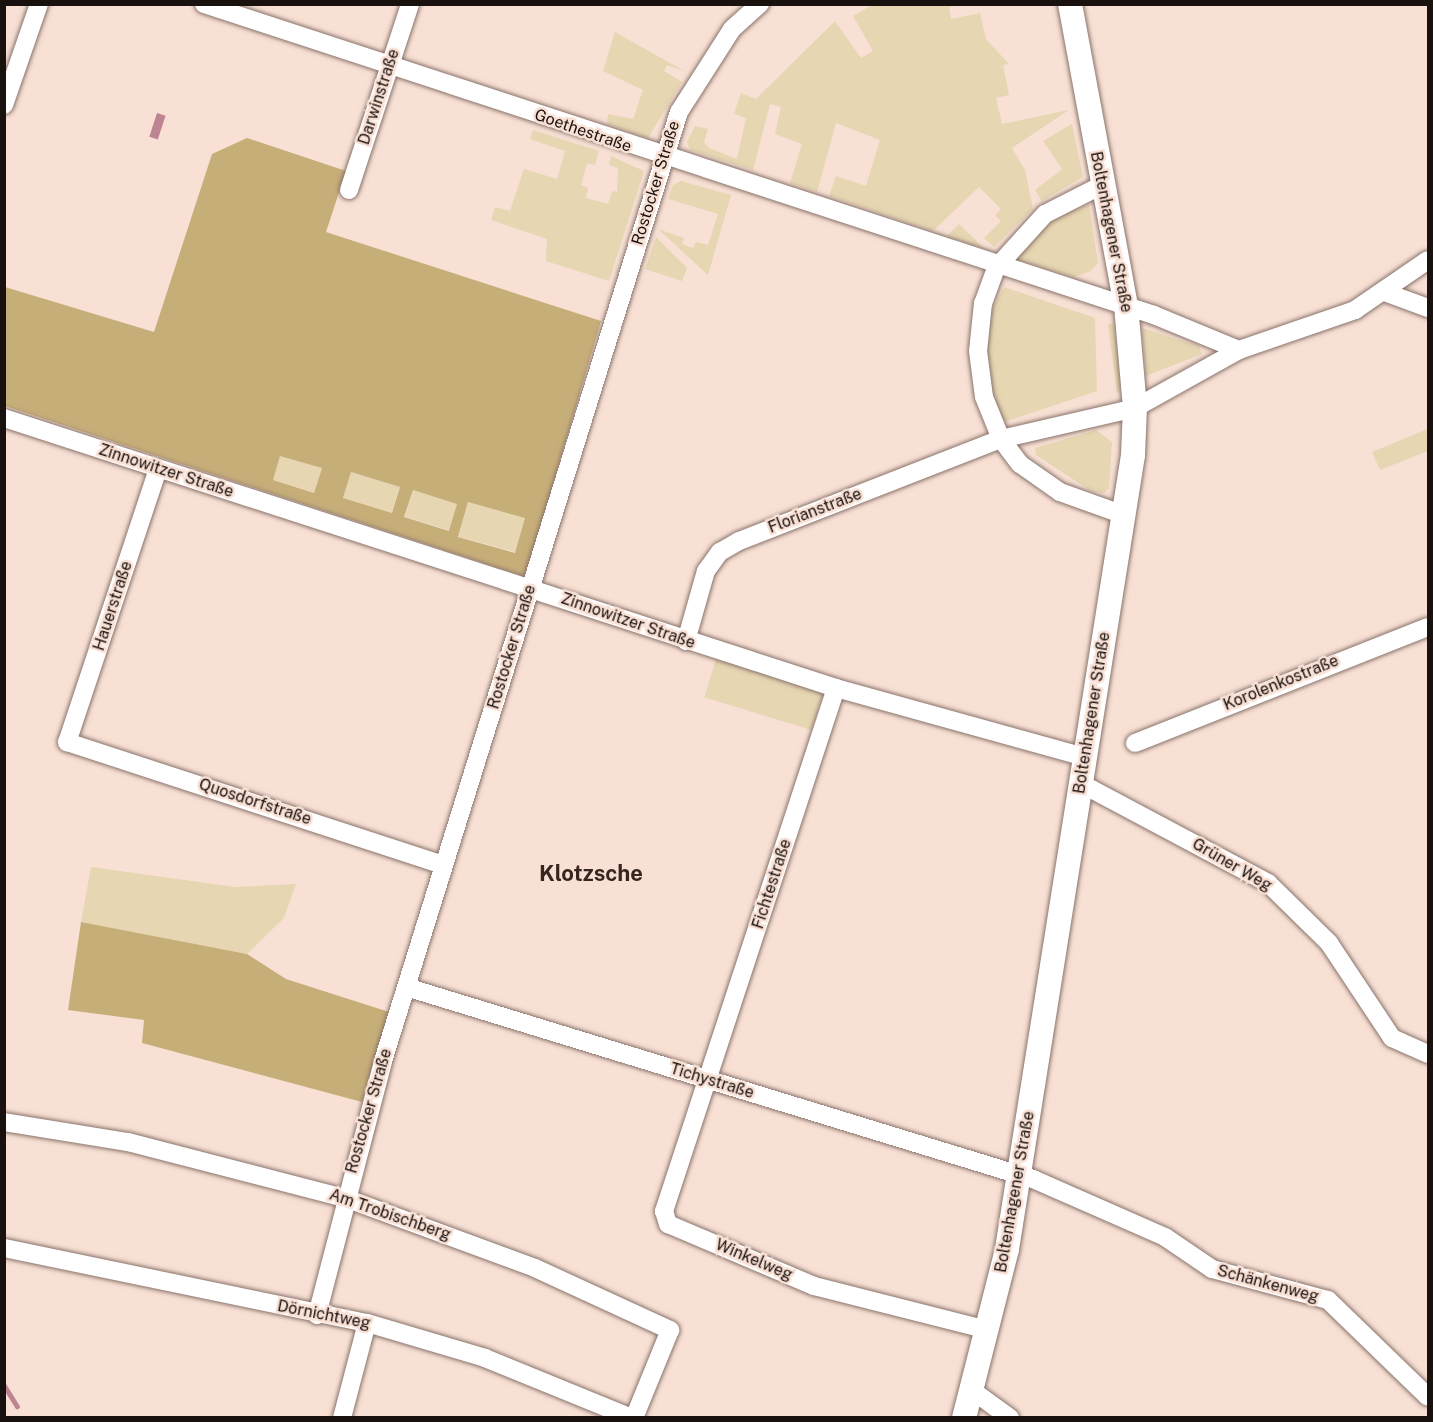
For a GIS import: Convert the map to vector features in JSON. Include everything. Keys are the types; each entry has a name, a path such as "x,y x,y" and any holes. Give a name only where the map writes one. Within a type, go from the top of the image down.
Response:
{"street":[{"path":"4,105 39,4"},
{"name":"Goethestraße","path":"204,4 996,268 1126,306 1239,350"},
{"name":"Darwinstraße","path":"349,190 410,4"},
{"name":"Rostocker Straße","path":"317,1315 345,1198 406,987 679,112 701,73 732,29 760,4"},
{"name":"Boltenhagener Straße","path":"964,1418 988,1330 1019,1174 1124,514 1135,408 1126,306 1070,4"},
{"path":"1104,184 1045,214 996,268 983,303 978,351 984,397 1001,439 1040,481 1089,506 1124,514"},
{"name":"Florianstraße","path":"686,641 706,571 720,552 1001,439 1135,408 1239,350 1325,323 1387,293 1428,260"},
{"path":"1387,293 1428,308"},
{"name":"Zinnowitzer Straße","path":"4,418 530,588 686,641 836,688 1084,757"},
{"name":"Hauerstraße","path":"67,742 158,469"},
{"name":"Korolenkostraße","path":"1135,742 1428,627"},
{"name":"Fichtestraße","path":"708,1080 836,688"},
{"name":"Quosdorfstraße","path":"67,742 443,865"},
{"name":"Grüner Weg","path":"1080,783 1268,883 1329,943 1392,1038 1428,1054"},
{"name":"Tichystraße","path":"406,987 1019,1174"},
{"name":"Winkelweg","path":"708,1080 664,1211 668,1224 814,1286 988,1330"},
{"name":"Am Trobischberg","path":"4,1122 128,1142 345,1198 535,1268 670,1330 633,1418"},
{"name":"Schänkenweg","path":"1019,1174 1139,1224 1212,1269 1328,1300 1428,1397"},
{"name":"Dörnichtweg","path":"4,1248 317,1315 367,1323 485,1358 633,1418"},
{"path":"342,1418 367,1323"},
{"path":"973,1390 1010,1418"}],"shaded area":[{"path":"874,4 959,5 949,7 951,19 980,13 986,39 1009,64 1003,65 1009,95 996,98 1002,124 1069,110 1012,148 1025,170 1033,209 994,247 984,238 1001,221 995,215 1001,209 979,187 933,231 829,196 836,176 866,186 880,140 836,123 817,192 790,183 802,144 775,134 781,107 770,104 753,170 690,150 687,142 695,126 708,129 704,142 709,148 737,159 746,118 734,114 741,93 756,99 835,21 861,58 873,51 853,16"},
{"path":"615,32 686,72 667,65 664,71 682,82 648,138 607,124 608,114 633,119 643,90 603,71"},
{"path":"157,113 166,116 158,140 149,137"},
{"path":"1072,124 1083,177 1042,201 1035,190 1062,169 1043,141"},
{"path":"533,130 599,151 595,165 587,163 581,185 588,188 586,198 608,204 612,191 617,192 618,168 609,165 611,156 644,171 609,281 546,261 547,239 491,220 495,207 510,211 524,169 557,179 565,151 530,139"},
{"path":"247,138 346,171 326,232 601,321 526,577 5,406 5,287 154,332 212,154","holes":["280,456 322,468 314,493 273,480","351,472 400,487 392,513 343,498","413,490 457,504 449,531 404,517","468,502 525,518 515,553 458,537"]},
{"path":"681,181 731,195 708,275 658,229 684,238 682,244 693,248 696,242 708,245 718,214 668,199 673,185"},
{"path":"1089,205 1098,263 1091,271 1074,277 1019,260 1016,256 1029,238 1057,216"},
{"path":"959,224 985,249 947,236"},
{"path":"656,237 687,268 682,281 645,269"},
{"path":"1004,287 1095,318 1097,391 1005,422 994,398 987,351 990,314"},
{"path":"1114,323 1121,388 1117,393 1108,325"},
{"path":"1142,328 1199,346 1202,354 1146,376"},
{"path":"1428,429 1428,451 1380,470 1372,452"},
{"path":"1096,430 1112,442 1109,488 1104,493 1091,491 1036,455 1035,448"},
{"path":"280,455 322,468 314,493 272,480"},
{"path":"351,472 400,487 392,513 343,498"},
{"path":"413,490 458,504 450,531 405,517"},
{"path":"468,502 526,518 517,552 459,537"},
{"path":"716,659 823,692 811,730 704,697"},
{"path":"91,867 235,887 296,884 284,918 247,954 81,922"},
{"path":"81,922 247,954 286,979 389,1012 362,1102 142,1043 144,1020 68,1010"}],"waterway":[{"path":"4,1385 17,1406"}],"district":[{"name":"Klotzsche","path":"591,874"}]}
